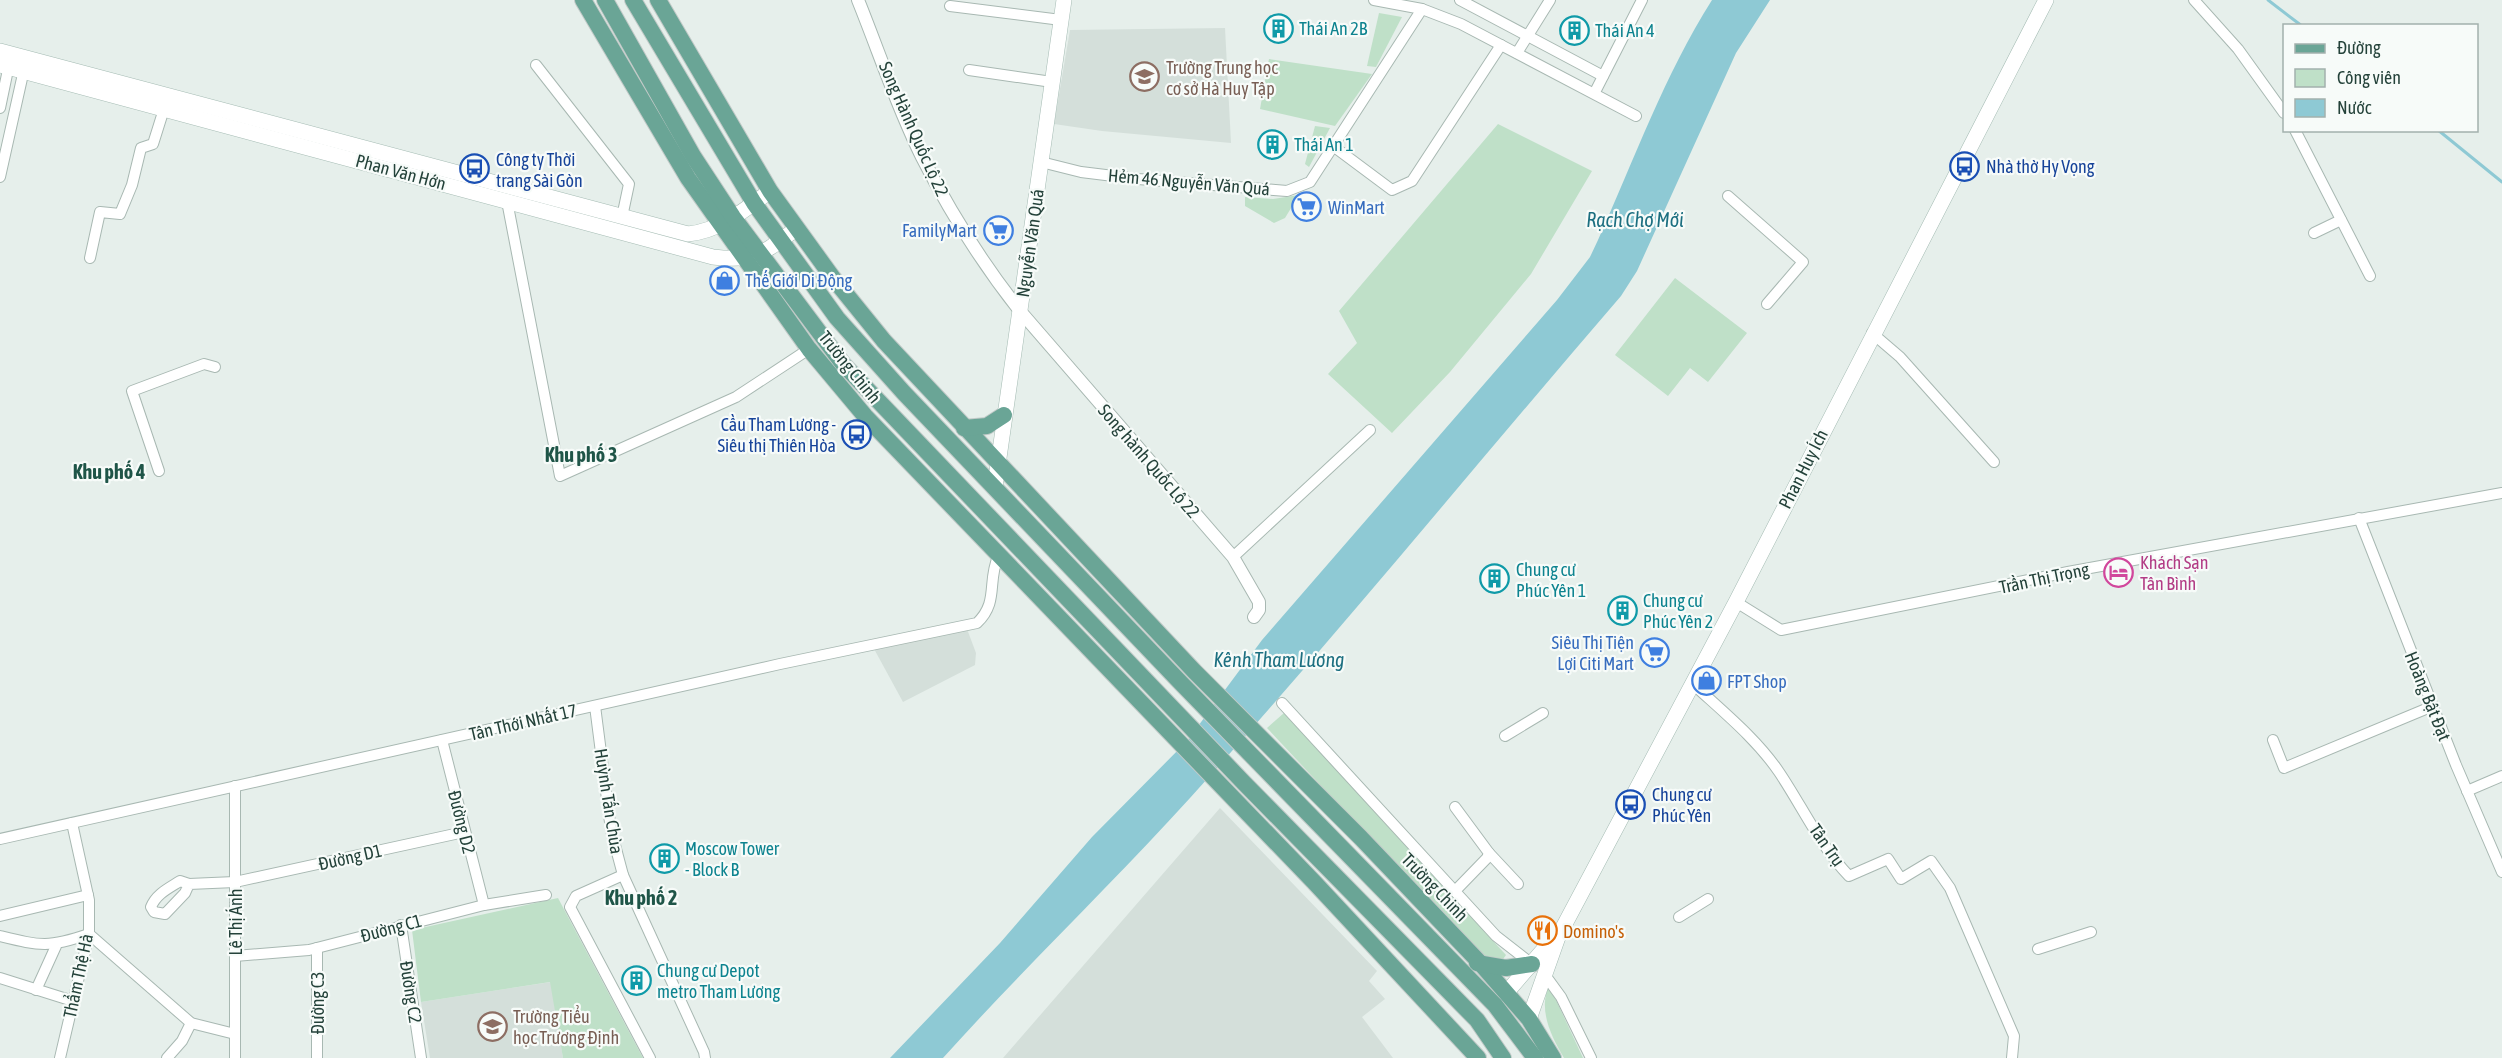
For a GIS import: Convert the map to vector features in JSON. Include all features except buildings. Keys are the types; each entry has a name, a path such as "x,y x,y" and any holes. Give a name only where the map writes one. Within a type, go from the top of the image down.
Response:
{"main road":[{"name":"Trường Chinh","path":"583,0 688,178 727,221"},
{"name":"Trường Chinh","path":"605,0 727,221 865,416 998,557 1314,882"},
{"name":"Trường Chinh","path":"633,0 754,203 837,318 904,393 1442,952 1529,1019 1553,1058"},
{"path":"658,0 770,191 796,229 884,341 997,461"},
{"name":"Nguyễn Văn Quá","path":"995,486 1064,0"},
{"name":"Phan Huy Ích","path":"1538,969 1545,948 1558,937 1736,602 1872,333 2046,0"},
{"name":"Phan Văn Hớn","path":"12,61 165,109 688,234 699,233 727,221 770,191"},
{"name":"Phan Văn Hớn","path":"12,61 416,170 507,201 713,257 752,257"},
{"path":"752,257 796,229"},
{"name":"Trường Chinh","path":"816,344 891,417 1328,868"},
{"path":"964,428 987,426 1004,415"},
{"name":"Trường Chinh","path":"997,461 1194,671 1361,838 1481,964 1516,1031 1535,1058"},
{"path":"1347,853 1361,838"},
{"path":"1328,868 1477,1020 1490,1055 1458,1035 1314,882 1328,868"},
{"path":"1442,952 1506,969 1538,969"},
{"path":"1458,1035 1538,969"},
{"path":"1490,1055 1529,1019 1538,969"}],"street":[{"name":"Song Hành Quốc Lộ 22","path":"858,0 921,155 956,219 991,274 1020,311"},
{"path":"1374,0 1422,9 1461,24 1636,116"},
{"path":"1460,0 1603,76"},
{"path":"1517,53 1550,0"},
{"path":"1594,92 1642,0"},
{"path":"2194,0 2238,48 2283,112"},
{"path":"950,6 1061,20"},
{"name":"Hẻm 46 Nguyễn Văn Quá","path":"1041,162 1081,172 1138,179 1287,191 1310,182 1422,9"},
{"path":"1334,146 1392,189 1412,181 1501,45"},
{"path":"0,108 12,61"},
{"path":"0,177 12,61"},
{"path":"536,65 628,184 621,217"},
{"path":"969,70 1052,82"},
{"path":"90,258 100,212 120,214 132,185 141,148 153,144 165,109"},
{"path":"2296,132 2370,276"},
{"path":"1728,196 1803,262 1767,304"},
{"path":"507,201 560,476 736,397 816,344"},
{"path":"2314,233 2341,220"},
{"name":"Song hành Quốc Lộ 22","path":"1020,311 1233,558 1259,602 1259,610 1254,617"},
{"path":"1872,333 1900,357 1994,462"},
{"path":"159,471 132,391 204,364 215,367"},
{"path":"1233,558 1370,430"},
{"name":"Trần Thị Trọng","path":"1736,602 1781,630 2068,572 2502,493"},
{"name":"Hoàng Bật Đạt","path":"2359,518 2433,706 2502,872"},
{"name":"Tân Thới Nhất 17","path":"0,839 977,623 987,614 991,603 993,568 998,557"},
{"name":"Tân Trụ","path":"1692,683 1744,730 1778,770 1818,834 1849,876 1887,859 1901,879 1931,861 1950,888 2014,1036 2012,1058"},
{"name":"Trường Chinh","path":"1282,703 1496,936 1538,969 1561,997 1591,1058"},
{"name":"Huỳnh Tấn Chùa","path":"595,706 611,830 623,874 705,1058"},
{"path":"2273,740 2284,768 2433,706"},
{"path":"1505,736 1543,713"},
{"name":"Đường D2","path":"442,740 484,904"},
{"path":"2467,790 2502,776"},
{"name":"Lê Thị Ánh","path":"235,786 235,1058"},
{"path":"1455,807 1489,853 1518,884"},
{"name":"Thẩm Thệ Hà","path":"60,1058 88,934 88,894 72,823"},
{"name":"Đường D1","path":"189,884 235,882 464,831"},
{"path":"1455,891 1487,858 1489,853"},
{"path":"623,874 576,896 570,907 650,1058"},
{"path":"0,916 88,894"},
{"name":"Đường C1","path":"235,956 317,948 484,904 546,895"},
{"path":"1679,917 1708,899"},
{"name":"Đường C2","path":"401,925 421,1058"},
{"path":"2038,949 2091,932"},
{"path":"0,936 40,946 56,946 88,934 191,1023 235,1034"},
{"path":"36,990 56,946"},
{"name":"Đường C3","path":"317,948 317,1058"},
{"path":"0,978 73,1001"},
{"path":"167,1058 182,1041 191,1023"}],"shaded area":[{"name":"Trường Trung học cơ sở Hà Huy Tập","path":"1225,28 1231,143 1102,131 1054,124 1070,30"},
{"path":"967,629 976,653 975,665 903,702 873,647"},
{"path":"1220,808 1377,971 1369,981 1385,999 1362,1017 1393,1058 1003,1058"},
{"name":"Trường Tiểu học Trương Định","path":"551,982 563,1058 430,1058 421,1002"}],"green space":[{"path":"1379,13 1402,17 1376,67 1367,66"},
{"path":"1269,59 1372,74 1335,126 1260,109"},
{"path":"1498,124 1592,171 1531,274 1450,372 1392,433 1328,374 1357,343 1339,311"},
{"path":"1315,126 1330,128 1309,167 1305,164"},
{"path":"1299,195 1285,218 1274,223 1245,206 1245,197 1273,199"},
{"path":"1675,278 1747,333 1708,382 1690,368 1668,396 1615,355"},
{"path":"1284,713 1506,955 1501,962 1484,960 1267,728"},
{"path":"558,898 643,1058 563,1058 550,982 421,1002 412,930"},
{"path":"1549,985 1583,1058 1564,1058 1555,1041 1545,1013"}],"water":[{"name":"Kênh Tham Lương","path":"1712,0 1770,0 1736,53 1637,271 1621,296 1353,611 1190,798 943,1058 890,1058 1000,943 1092,837 1187,741 1262,640 1557,300 1590,257 1679,57"}],"waterway":[{"path":"2268,0 2299,24"},
{"path":"2440,132 2502,182"}],"place":[{"name":"Thái An 2B","path":"1278,28"},
{"name":"Thái An 4","path":"1574,30"},
{"name":"Trường Trung học cơ sở Hà Huy Tập","path":"1145,77"},
{"name":"Thái An 1","path":"1273,144"},
{"name":"Nhà thờ Hy Vọng","path":"1965,166"},
{"name":"Công ty Thời trang Sài Gòn","path":"475,169"},
{"name":"WinMart","path":"1307,207"},
{"name":"FamilyMart","path":"998,230"},
{"name":"Thế Giới Di Động","path":"724,280"},
{"name":"Cầu Tham Lương - Siêu thị Thiên Hòa","path":"857,434"},
{"name":"Khách Sạn Tân Bình","path":"2119,572"},
{"name":"Chung cư Phúc Yên 1","path":"1495,579"},
{"name":"Chung cư Phúc Yên 2","path":"1622,610"},
{"name":"Siêu Thị Tiện Lợi Citi Mart","path":"1655,652"},
{"name":"FPT Shop","path":"1706,681"},
{"name":"Chung cư Phúc Yên","path":"1631,804"},
{"name":"Moscow Tower - Block B","path":"664,858"},
{"name":"Domino's","path":"1542,931"},
{"name":"Chung cư Depot metro Tham Lương","path":"636,980"},
{"name":"Trường Tiểu học Trương Định","path":"492,1026"}],"district":[{"name":"Khu phố 3","path":"581,454"},
{"name":"Khu phố 4","path":"109,471"},
{"name":"Khu phố 2","path":"641,897"}],"water label":[{"name":"Rạch Chợ Mới","path":"1635,219"}]}
